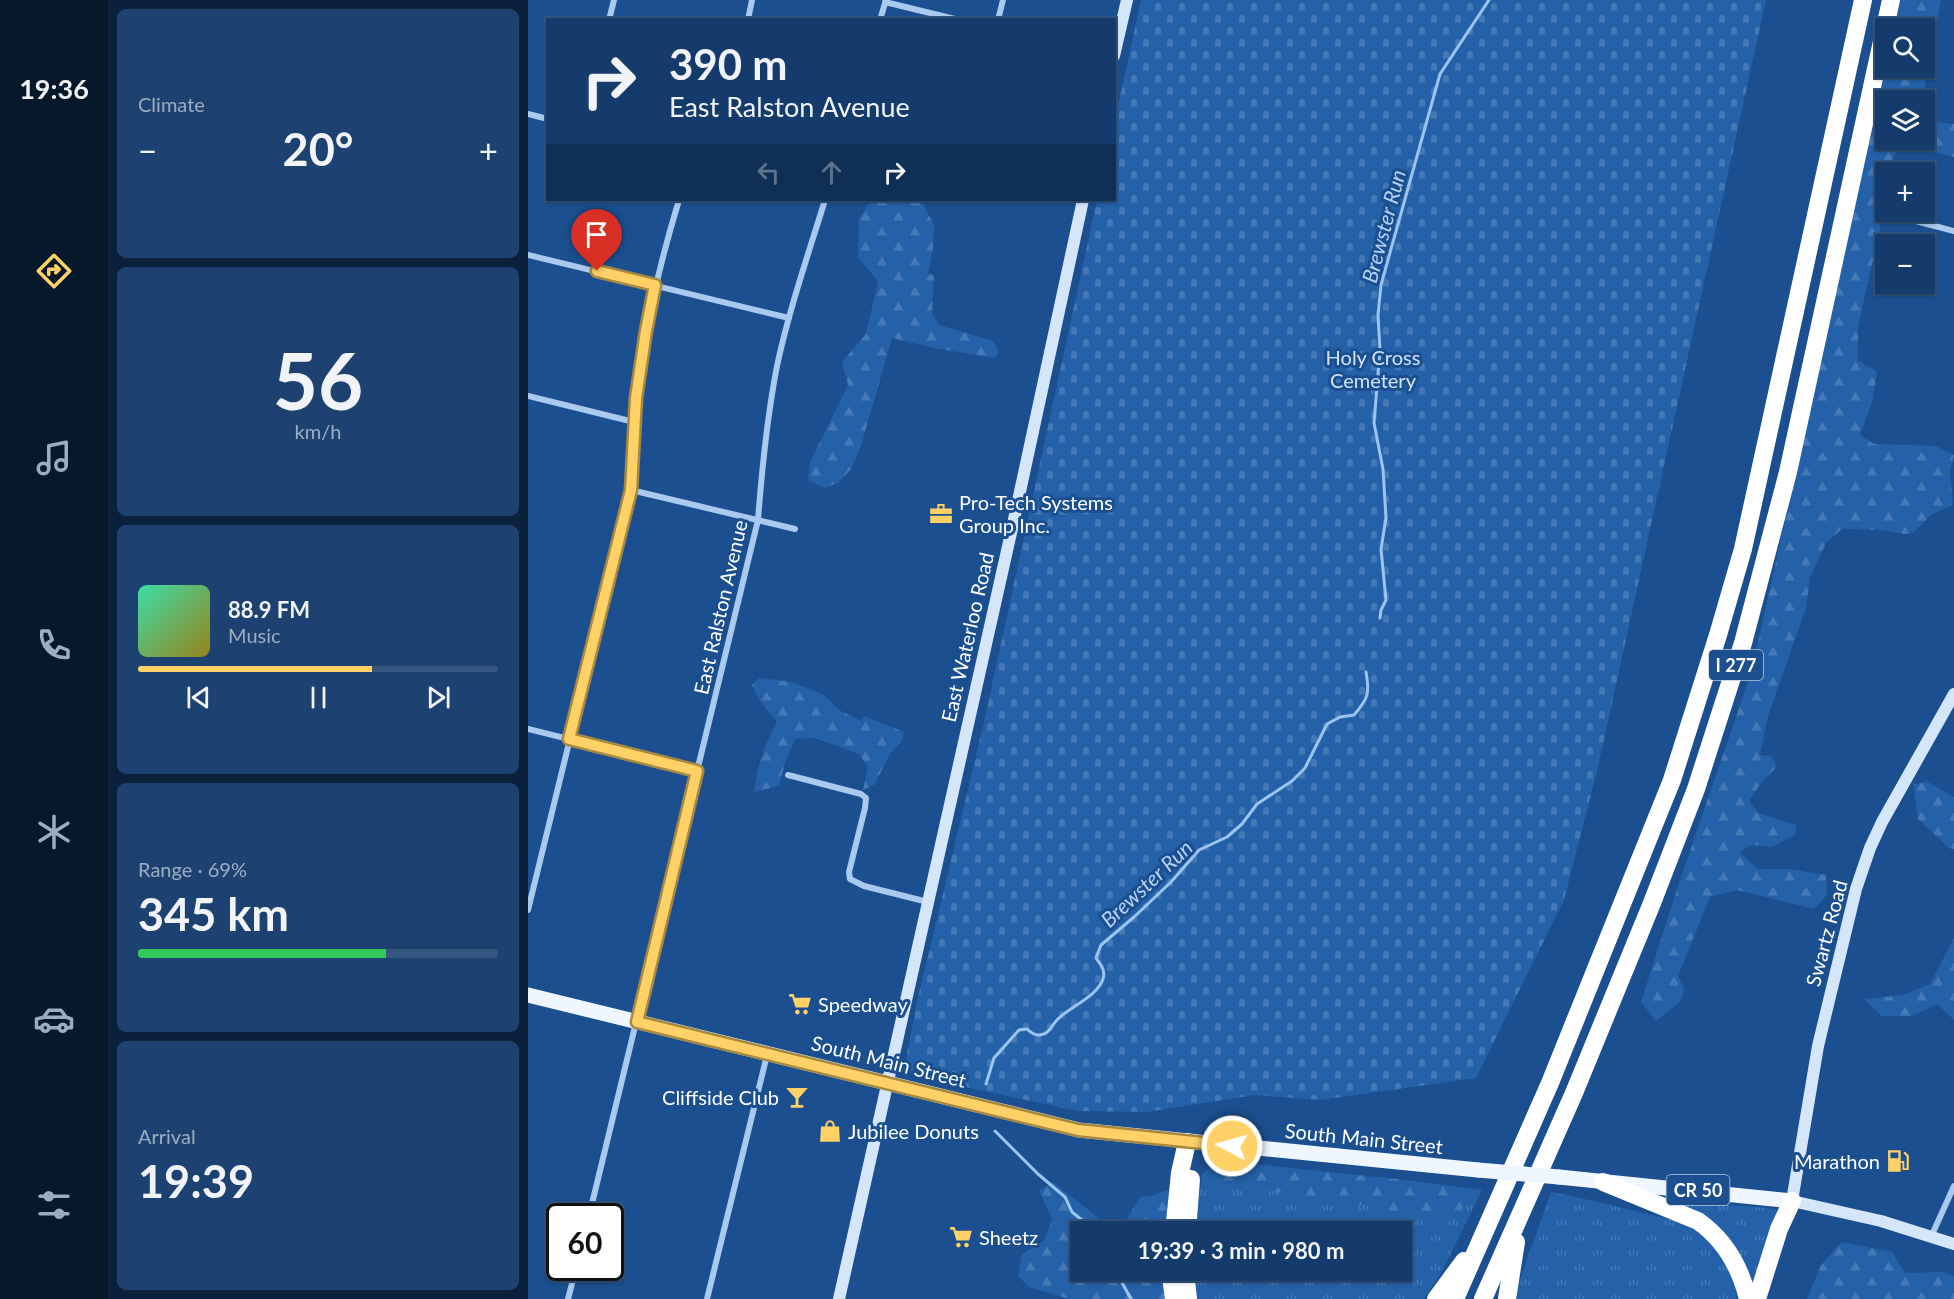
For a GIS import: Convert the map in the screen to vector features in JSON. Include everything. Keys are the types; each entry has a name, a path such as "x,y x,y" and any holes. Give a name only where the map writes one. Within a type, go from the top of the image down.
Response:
{"highway":[{"name":"I 277","path":"1455,1299 1550,1083 1672,780 1718,636 1743,549 1863,0"},
{"name":"I 277","path":"1483,1299 1574,1093 1660,882 1696,789 1743,643 1783,493 1891,0"},
{"path":"1175,1221 1180,1173 1187,1142"},
{"path":"1187,1142 1191,1176 1188,1221"},
{"path":"1603,1182 1698,1221 1709,1229 1730,1252 1739,1268 1748,1299"},
{"path":"1757,1299 1779,1228 1792,1201"},
{"path":"1769,1299 1785,1246 1791,1220 1792,1201"},
{"path":"1507,1299 1521,1213"},
{"path":"1436,1299 1484,1233"},
{"path":"1172,1281 1174,1299"},
{"path":"1186,1281 1188,1299"}],"main road":[{"path":"1116,47 1127,0"},
{"name":"East Waterloo Road","path":"839,1299 889,1083 1083,201"},
{"name":"Swartz Road","path":"1792,1201 1818,1046 1856,889 1882,822 1954,694"},
{"name":"South Main Street","path":"528,995 1078,1130 1705,1190 1792,1201 1881,1221 1954,1244"}],"street":[{"path":"610,18 614,0"},
{"path":"748,18 752,0"},
{"path":"998,18 1003,0"},
{"path":"881,18 885,1 951,18"},
{"path":"528,114 546,118"},
{"path":"528,910 631,490 634,422 646,331 655,285 679,201"},
{"name":"East Ralston Avenue","path":"592,1203 758,520 768,420 778,365 789,318 825,201"},
{"path":"1920,222 1954,231"},
{"path":"528,255 789,318"},
{"path":"528,396 634,422"},
{"path":"631,490 795,530"},
{"path":"528,729 697,771"},
{"path":"788,775 861,794 866,798 866,808 849,872 850,879 928,902"},
{"path":"708,1299 768,1053"},
{"path":"1931,1237 1954,1186"},
{"path":"568,1299 573,1281"}],"green space":[{"name":"Holy Cross Cemetery","path":"1141,0 1766,0 1598,767 1564,900 1476,1078 1320,1100 1255,1095 1147,1112 1078,1111 974,1089 904,1071 917,1002 982,731 1097,201 1116,201 1116,115"},
{"path":"1901,0 1941,0 1935,32 1935,18 1897,18"},
{"path":"1884,78 1926,78 1924,90 1881,90"},
{"path":"1875,117 1875,150 1897,150 1891,162 1875,162 1875,222 1881,222 1879,234 1875,234 1875,251 1858,327 1858,361 1877,371 1873,399 1860,435 1874,444 1936,446 1954,455 1950,472 1953,505 1931,515 1913,533 1842,529 1826,543 1810,578 1806,608 1768,716 1760,755 1771,756 1777,767 1765,778 1749,801 1758,813 1797,825 1795,835 1772,847 1752,845 1739,852 1758,869 1790,869 1826,875 1827,895 1814,909 1737,890 1710,897 1678,976 1684,989 1681,1001 1656,1021 1641,1002 1751,673"},
{"path":"1935,122 1954,124 1954,157 1926,150 1935,150"},
{"path":"870,201 922,201 934,225 933,249 928,273 934,276 932,313 939,325 993,341 999,352 995,358 934,348 892,338 861,446 851,469 838,483 825,488 808,480 810,462 848,385 842,362 866,334 878,281 858,258 859,219"},
{"path":"759,678 792,682 822,694 841,711 861,721 864,716 904,732 902,741 890,754 874,785 863,790 868,767 859,754 815,738 795,739 779,786 754,792 762,756 777,722 760,701 752,685"},
{"path":"1928,782 1954,797 1954,849 1949,848 1918,819 1913,784"},
{"path":"1954,938 1954,1020 1937,1004 1912,1016 1882,1016 1864,999 1904,995 1930,984"},
{"path":"1233,1162 1482,1190 1443,1270 1424,1299 1194,1299 1193,1281 1412,1281 1412,1221 1195,1221 1202,1174 1214,1165"},
{"path":"1233,1162 1474,1189 1459,1215 1432,1218 1394,1212 1371,1204 1346,1206 1263,1189 1239,1188 1222,1193 1211,1180 1211,1169 1214,1165"},
{"path":"1053,1182 1102,1221 1070,1221 1070,1281 1170,1281 1170,1299 1069,1299 1029,1287 1018,1276 1022,1254 1044,1241 1052,1219 1039,1190"},
{"path":"1168,1190 1170,1221 1126,1221 1140,1197 1152,1196"},
{"path":"1551,1192 1685,1223 1712,1239 1733,1272 1737,1299 1513,1299"},
{"path":"1683,1201 1777,1209 1775,1226 1752,1289 1682,1206"},
{"path":"1841,1242 1892,1252 1905,1273 1942,1272 1954,1276 1954,1299 1807,1299 1820,1267"}],"waterway":[{"name":"Brewster Run","path":"1380,618 1386,600 1381,549 1386,518 1383,469 1374,423 1380,350 1378,315 1381,285 1440,74 1489,0"},
{"name":"Brewster Run","path":"986,1084 994,1058 1019,1030 1027,1029 1037,1035 1045,1034 1062,1015 1089,996 1100,985 1104,973 1096,958 1101,945 1171,882 1199,850 1227,837 1242,824 1257,804 1292,781 1305,768 1327,724 1340,717 1354,715 1367,695 1366,672"},
{"name":"Brewster Run","path":"995,1131 1065,1197 1072,1212 1083,1221"},
{"name":"Brewster Run","path":"1121,1281 1131,1299"}],"place":[{"name":"Pro-Tech Systems Group Inc.","path":"941,514"},
{"name":"Speedway","path":"800,1004"},
{"name":"Cliffside Club","path":"797,1097"},
{"name":"Jubilee Donuts","path":"830,1131"},
{"name":"Marathon","path":"1898,1161"},
{"name":"Sheetz","path":"961,1237"}],"route":[{"path":"597,271 655,285 636,398 631,490 569,739 697,771 637,1022 1078,1130 1232,1146"}]}
